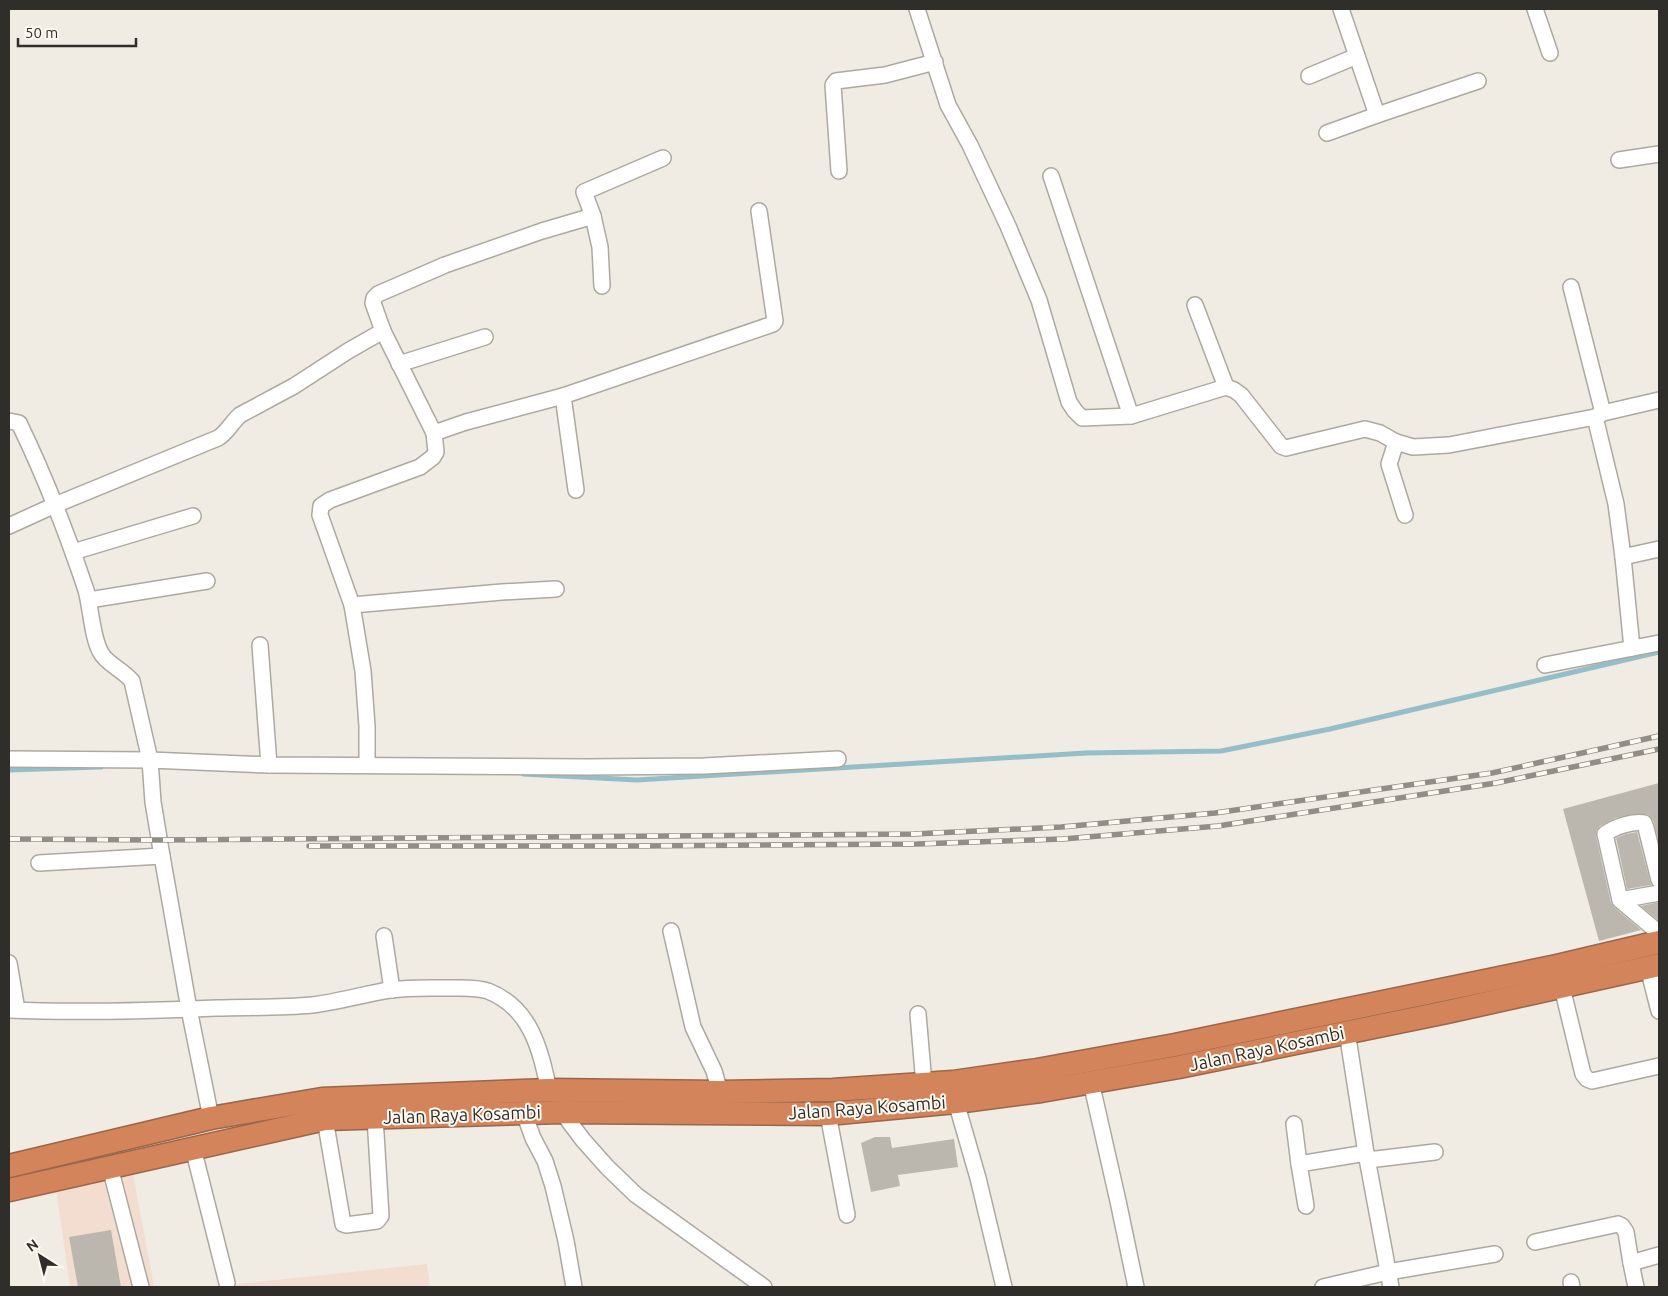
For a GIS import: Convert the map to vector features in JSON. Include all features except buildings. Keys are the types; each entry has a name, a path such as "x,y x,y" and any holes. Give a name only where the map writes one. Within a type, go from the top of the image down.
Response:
{"highway":[{"name":"Jalan Raya Kosambi","path":"9,1190 325,1119 562,1112 828,1114 956,1102 1178,1067 1347,1032 1654,951"},
{"name":"Jalan Raya Kosambi","path":"9,1166 211,1118 322,1100 549,1090 720,1092 833,1090 953,1082 1037,1070 1559,977"}],"street":[{"path":"917,9 948,105 970,145 1039,300 1072,407 1078,416 1082,418 1130,416 1226,387 1241,395 1281,446 1286,448 1365,429 1380,433 1396,442 1413,447 1449,445 1599,415 1659,400"},
{"path":"1341,9 1377,115"},
{"path":"1535,9 1550,53"},
{"path":"1308,76 1356,56"},
{"path":"839,171 833,85 836,81 885,75 935,62"},
{"path":"1327,133 1478,81"},
{"path":"1619,160 1659,154"},
{"path":"602,286 600,247 584,192 663,158"},
{"path":"1051,176 1130,416"},
{"path":"434,433 466,422 563,396 770,326 774,323 760,211"},
{"path":"367,764 367,726 363,671 352,605 320,515 321,506 330,500 420,467 428,462 436,452 434,433 383,331 373,303 374,298 378,294 445,265 542,230 592,216"},
{"path":"1571,288 1599,415 1616,504 1632,648"},
{"path":"1195,305 1226,387"},
{"path":"9,526 218,438 223,435 232,422 240,415 294,386 383,331"},
{"path":"399,364 485,337"},
{"path":"563,396 576,490"},
{"path":"9,422 19,423 56,505 89,600 97,645 105,659 124,672 132,681 151,763 153,802 162,856 188,1009 211,1118"},
{"path":"1396,442 1390,459 1390,471 1405,515"},
{"path":"73,552 193,516"},
{"path":"1623,557 1659,549"},
{"path":"89,600 207,581"},
{"path":"352,605 556,589"},
{"path":"1545,665 1659,643"},
{"path":"260,645 269,765"},
{"path":"9,758 269,765 704,766 838,759"},
{"path":"1659,880 1644,823 1638,822 1610,830 1605,834 1620,900 1654,951 1659,1011"},
{"path":"38,863 162,856"},
{"path":"1620,900 1659,893"},
{"path":"671,931 693,1027 714,1071 720,1092"},
{"path":"384,936 392,990"},
{"path":"9,962 13,1010 99,1012 312,1005 392,990 472,988 488,991 518,1011 529,1026 541,1056 549,1090"},
{"path":"1559,977 1584,1074 1587,1078 1592,1081 1659,1066"},
{"path":"918,1014 924,1084"},
{"path":"1347,1032 1390,1287"},
{"path":"1091,1082 1136,1287"},
{"path":"956,1102 974,1162 1004,1287"},
{"path":"562,1112 595,1153 636,1195 764,1287"},
{"path":"524,1113 533,1138 545,1161 553,1186 566,1240 574,1287"},
{"path":"828,1114 847,1215"},
{"path":"325,1119 343,1224 346,1225 377,1221 380,1216 375,1117"},
{"path":"1294,1124 1306,1206"},
{"path":"194,1148 227,1283"},
{"path":"1300,1164 1435,1152"},
{"path":"110,1167 141,1287"},
{"path":"1535,1242 1618,1224 1626,1232 1636,1287"},
{"path":"1323,1287 1388,1272 1495,1254"},
{"path":"1631,1263 1659,1255"}],"shaded area":[{"path":"133,1174 154,1287 70,1287 56,1189 104,1178"},
{"path":"427,1264 430,1287 210,1287"}],"waterway":[{"path":"523,774 637,780 1086,753 1221,751 1330,729 1659,652"},
{"path":"9,770 101,767"}],"railway":[{"path":"9,839 159,840 914,834 1061,827 1215,813 1492,773 1659,736"},
{"path":"309,846 917,844 1063,839 1218,826 1496,783 1659,749"}]}
